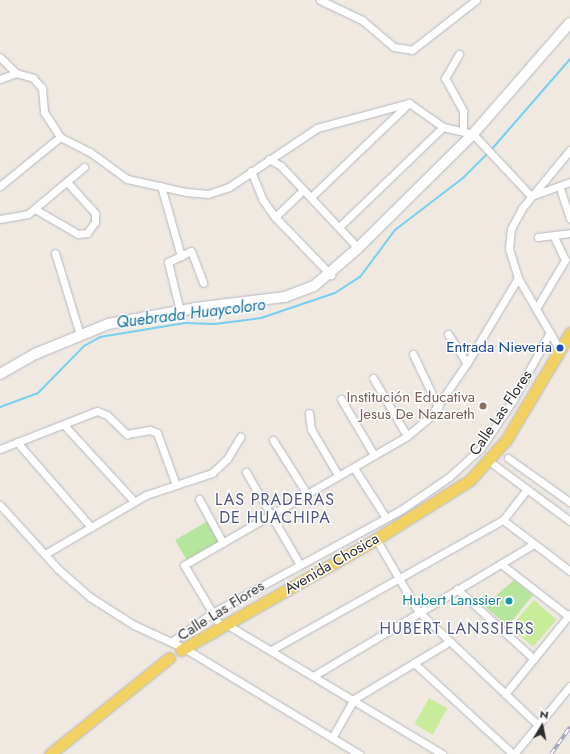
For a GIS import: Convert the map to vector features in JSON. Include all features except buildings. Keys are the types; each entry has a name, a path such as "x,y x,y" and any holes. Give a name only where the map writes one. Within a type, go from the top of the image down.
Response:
{"main road":[{"path":"0,374 80,335 121,321 180,311 285,297 314,286 331,274 358,248 468,133 570,22"},
{"name":"Avenida Chosica","path":"50,754 169,658 376,539 461,486 489,462 525,411 570,333"}],"street":[{"path":"320,0 362,20 394,47 412,50 476,0"},
{"path":"459,54 445,78 463,111 468,133"},
{"path":"0,56 16,74"},
{"path":"0,79 16,74 33,78 42,88 44,112 60,137 90,152 127,179 208,194 229,187 317,128 409,103"},
{"path":"409,103 443,127 468,133 531,196"},
{"path":"311,198 409,103"},
{"path":"338,227 443,127"},
{"path":"0,186 60,137"},
{"path":"560,350 537,307 518,278 509,248 511,229 531,196 570,150"},
{"path":"269,159 281,166 358,248"},
{"path":"0,219 28,214 84,167"},
{"path":"251,171 263,200 275,217 331,274"},
{"path":"35,209 78,234 87,233 95,222 95,213 67,182"},
{"path":"531,196 560,188 570,182"},
{"path":"161,186 181,256"},
{"path":"560,188 570,218"},
{"path":"275,217 303,190"},
{"path":"538,237 570,233"},
{"path":"537,307 567,260 554,236"},
{"path":"180,311 168,262 191,251 202,283"},
{"path":"55,253 80,335"},
{"path":"442,754 273,649 224,626 212,614 184,565 407,436 438,407 467,363 518,278"},
{"name":"Calle Las Flores","path":"171,642 212,614 299,563 386,518 449,477 481,448 513,400 550,332"},
{"path":"448,334 467,363"},
{"path":"413,354 438,407"},
{"path":"373,378 407,436"},
{"path":"341,399 374,455"},
{"path":"0,449 97,411 107,415 127,434 150,430 157,433 176,485"},
{"path":"309,413 311,429 338,475"},
{"path":"64,425 134,501"},
{"path":"45,554 134,501 212,473 227,459 240,437"},
{"path":"273,440 306,494"},
{"path":"17,442 91,527"},
{"path":"508,458 570,502"},
{"path":"489,462 570,521"},
{"path":"354,468 386,518"},
{"path":"246,472 299,563"},
{"path":"273,649 503,520 527,489"},
{"path":"199,499 223,543"},
{"path":"0,505 45,554 90,597 134,625 171,642 359,754"},
{"path":"503,520 570,571"},
{"path":"376,539 418,611 538,725"},
{"path":"315,675 418,611 534,544"},
{"path":"501,564 569,615 505,694"},
{"path":"457,589 534,659"},
{"path":"332,738 354,699 449,642"},
{"path":"414,663 513,754 570,686"}],"green space":[{"path":"208,521 220,542 187,561 175,540"},
{"path":"514,580 533,595 508,626 484,606"},
{"path":"534,600 557,620 533,647 510,627"},
{"path":"429,698 447,708 433,734 414,724"}],"waterway":[{"name":"Quebrada Huaycoloro","path":"491,150 570,59"},
{"name":"Quebrada Huaycoloro","path":"0,407 38,393 84,346 100,337 185,323 215,324 261,318 335,293 360,277 395,230 463,178 488,153"}],"railway":[{"path":"551,754 570,727"}],"place":[{"name":"Entrada Nieveria","path":"560,348"},
{"name":"Institución Educativa Jesus De Nazareth","path":"483,406"},
{"name":"Hubert Lanssier","path":"509,601"}],"district":[{"name":"LAS PRADERAS DE HUACHIPA","path":"275,509"},
{"name":"HUBERT LANSSIERS","path":"457,629"}]}
